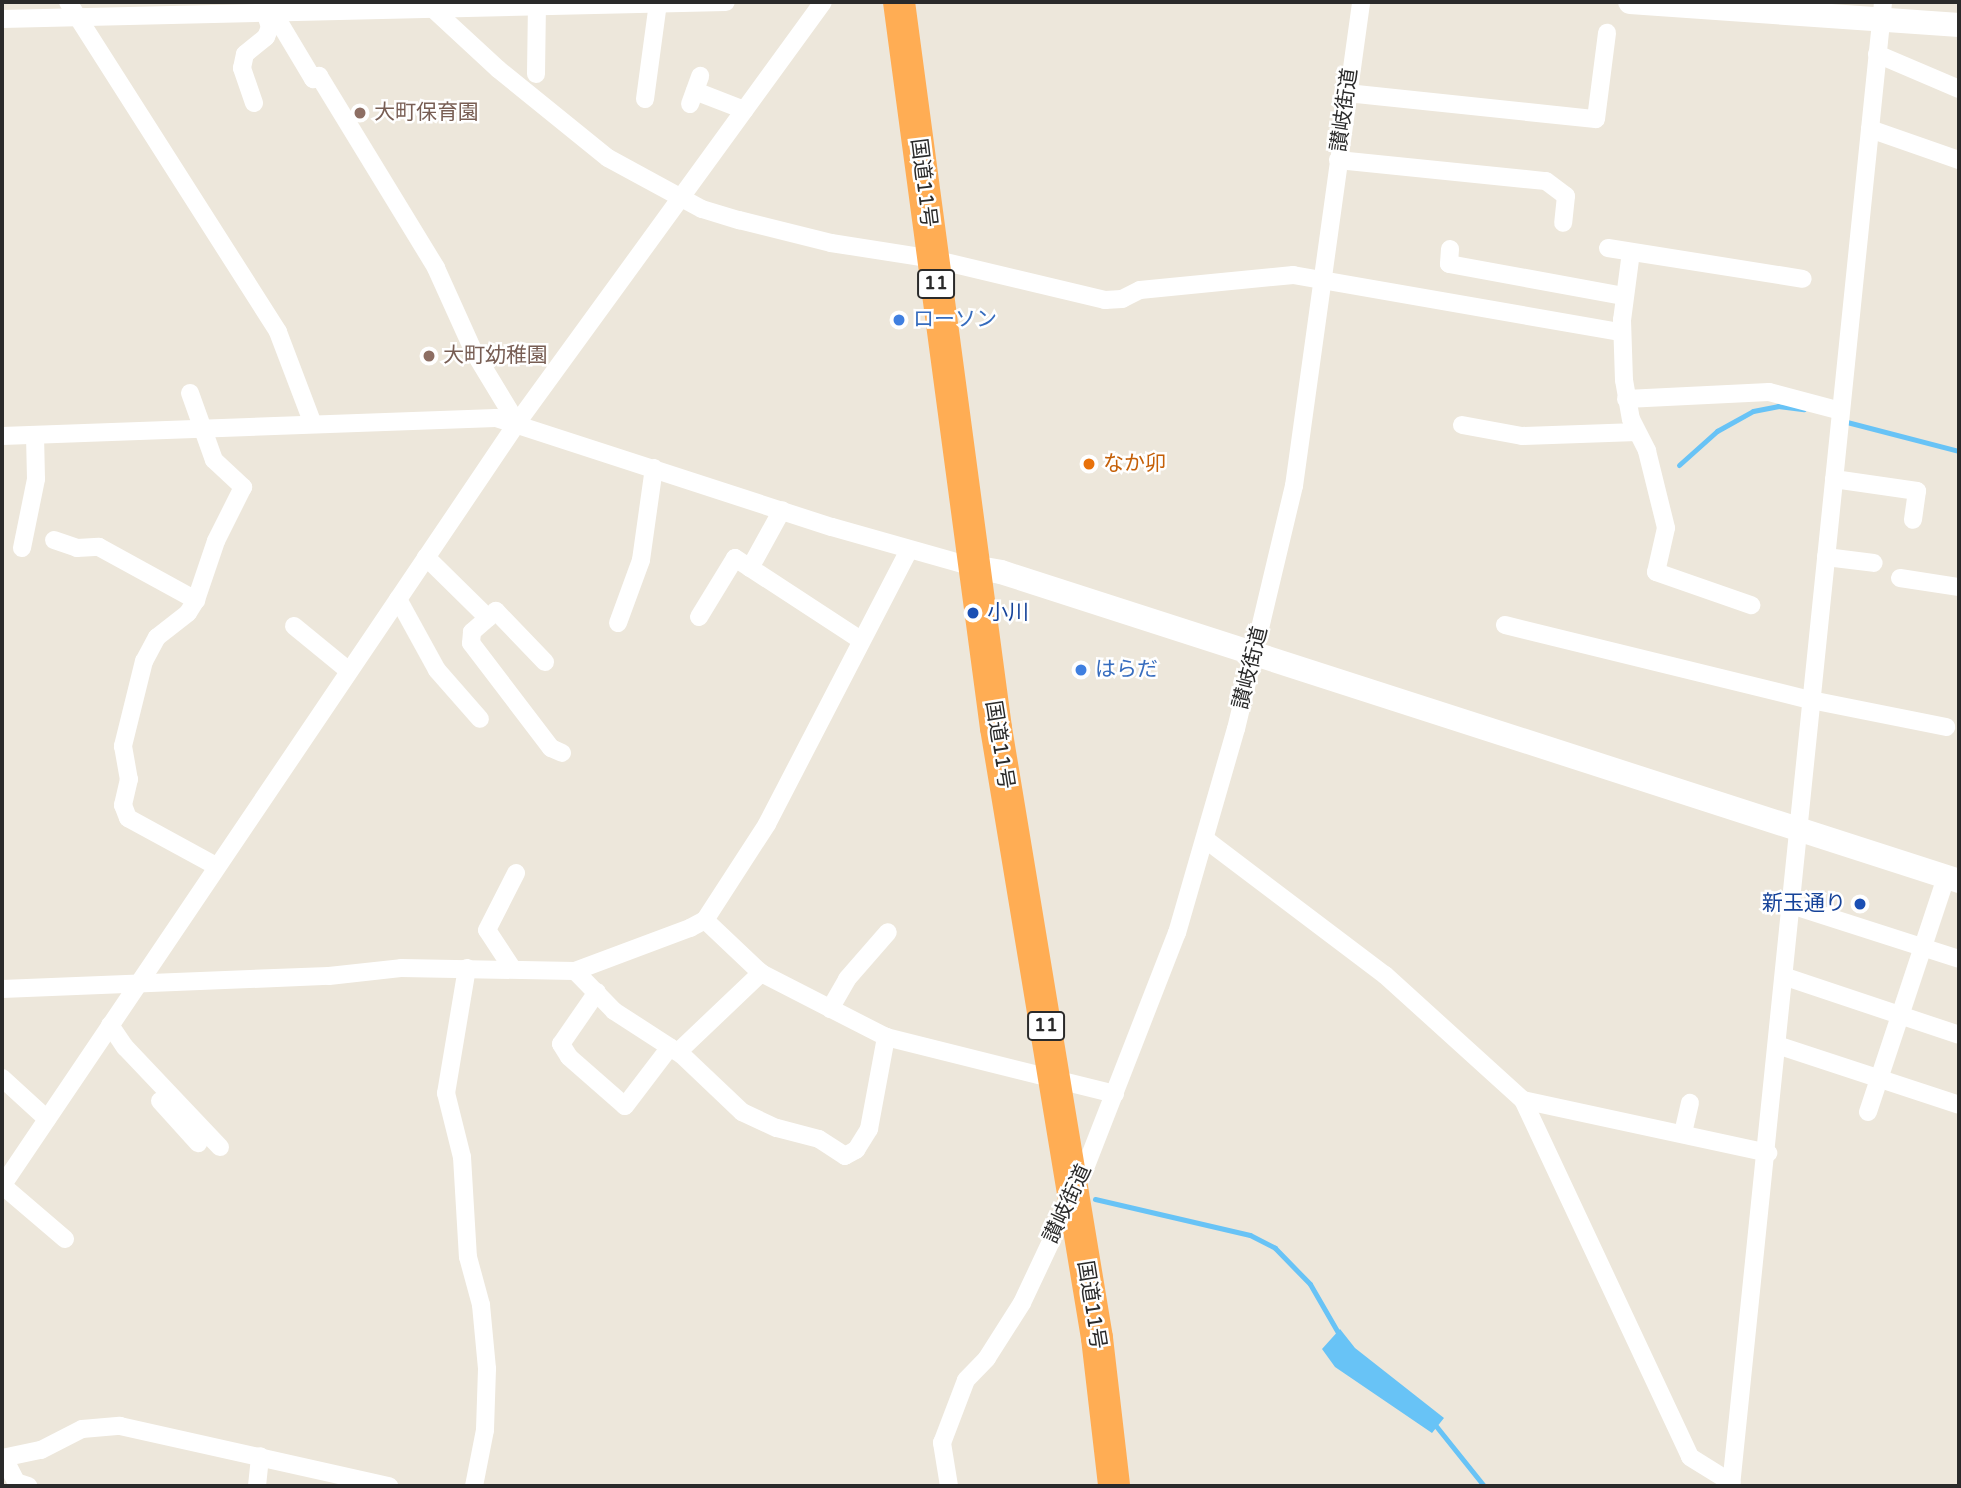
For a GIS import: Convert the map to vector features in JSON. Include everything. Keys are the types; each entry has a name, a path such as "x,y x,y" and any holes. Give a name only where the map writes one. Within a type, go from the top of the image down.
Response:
{"highway":[{"name":"国道11号","path":"899,2 973,566 1073,1193 1114,1486"}],"street":[{"path":"645,100 668,2"},
{"path":"2,19 73,9 243,12 726,2"},
{"path":"65,1240 2,1185 517,423 823,2"},
{"name":"讃岐街道","path":"949,1486 942,1443 966,1380 987,1358 1022,1303 1073,1193 1115,1094 1177,933 1205,839 1255,653 1294,486 1361,2"},
{"path":"1630,2 1882,9 1959,24"},
{"path":"536,74 537,5"},
{"path":"440,6 608,158 702,209 807,237 933,259 1105,300 1122,299 1140,290 1293,275 1622,332"},
{"path":"73,9 278,332 313,424"},
{"path":"1205,839 1384,975 1523,1100 1690,1457 1732,1484 1780,1046 1798,828 1882,9"},
{"path":"254,103 242,68 245,54 266,37 271,27 269,10"},
{"path":"269,10 313,79 318,76 436,268 474,352 517,423"},
{"path":"1347,93 1596,119 1607,33"},
{"path":"1877,54 1959,89"},
{"path":"695,90 744,110"},
{"path":"1870,129 1959,160"},
{"path":"1338,160 1546,181 1566,196 1563,223"},
{"path":"1608,248 1803,279"},
{"path":"1450,249 1449,264 1624,296"},
{"path":"1631,252 1622,332 1626,399 1637,432 1647,451 1666,528 1656,572 1751,605"},
{"path":"1626,399 1769,392 1840,420"},
{"path":"190,393 214,460 243,487 216,541 196,600 188,613 157,637 144,661 123,746 130,779 123,805 128,818 216,866"},
{"path":"2,436 202,431 478,418 517,423 909,550 973,566 1255,653 1953,879 1922,947 1868,1112"},
{"path":"1462,425 1522,436 1637,432"},
{"path":"22,548 36,479 35,436"},
{"path":"618,623 641,560 654,468"},
{"path":"1834,479 1917,491 1913,520"},
{"path":"750,568 782,510"},
{"path":"54,540 77,548 99,547 196,600"},
{"path":"2,989 467,968 575,971 705,920 767,824 909,550"},
{"path":"426,557 488,618"},
{"path":"1826,557 1874,563"},
{"path":"699,617 735,558 861,640"},
{"path":"1900,578 1959,587"},
{"path":"398,599 437,670 480,719"},
{"path":"545,662 496,611 472,632 471,643 551,748 562,753"},
{"path":"1505,625 1811,700 1946,727"},
{"path":"294,626 349,671"},
{"path":"512,968 487,930 516,873"},
{"path":"1791,905 1959,960"},
{"path":"705,920 761,973 886,1037 1115,1094"},
{"path":"830,1009 847,979 888,932"},
{"path":"467,968 446,1093 462,1157 467,1257 481,1305 486,1369 485,1430 474,1486"},
{"path":"575,971 614,1011 674,1050 742,1112 777,1129 819,1139 845,1156 856,1150 869,1129 886,1037"},
{"path":"597,992 561,1044 569,1057 625,1106 674,1050 761,973"},
{"path":"1786,977 1959,1035"},
{"path":"106,1032 198,1143"},
{"path":"106,1032 125,1047 220,1147"},
{"path":"1780,1046 1959,1105"},
{"path":"2,1078 47,1119"},
{"path":"1523,1100 1768,1153"},
{"path":"1683,1133 1690,1103"},
{"path":"28,1486 16,1482 3,1458 41,1450 82,1429 100,1426 141,1429 389,1486"},
{"path":"257,1486 260,1456"}],"water":[{"path":"1340,1329 1355,1348 1444,1418 1432,1433 1335,1367 1322,1349"}],"waterway":[{"path":"1679,465 1717,431 1753,411 1778,406 1804,409"},
{"path":"1843,421 1959,451"},
{"path":"1095,1199 1250,1235 1275,1248 1310,1284 1340,1336"},
{"path":"1432,1421 1484,1486"}],"place":[{"name":"大町保育園","path":"360,113"},
{"name":"ローソン","path":"899,320"},
{"name":"大町幼稚園","path":"429,356"},
{"name":"なか卯","path":"1089,464"},
{"name":"小川","path":"973,613"},
{"name":"はらだ","path":"1081,670"},
{"name":"新玉通り","path":"1860,904"}]}
